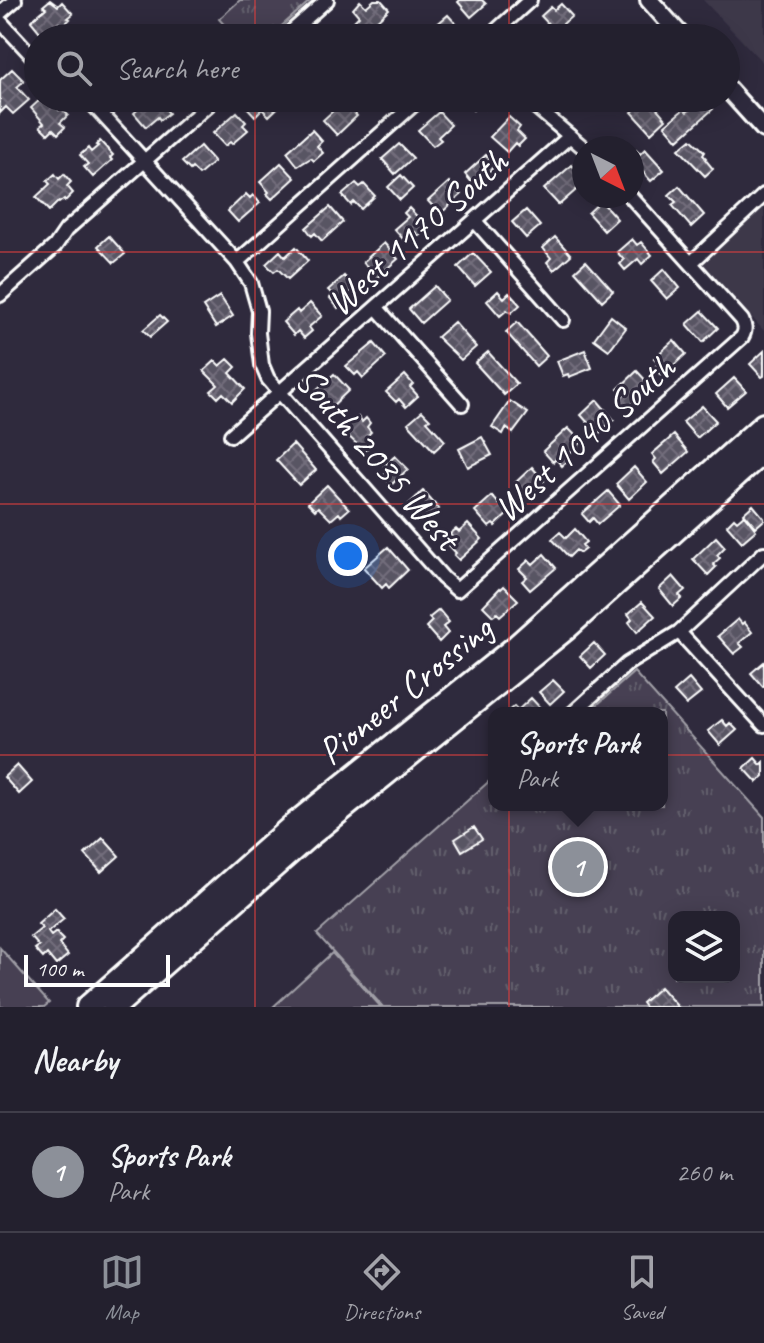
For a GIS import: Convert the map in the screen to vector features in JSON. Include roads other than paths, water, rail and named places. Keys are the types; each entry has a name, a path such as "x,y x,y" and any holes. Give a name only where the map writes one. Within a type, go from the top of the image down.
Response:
{"highway":[{"name":"Pioneer Crossing","path":"88,1007 320,803 515,648 764,425"},
{"name":"Pioneer Crossing","path":"114,1007 323,823 565,629 764,450"}],"main road":[{"path":"649,0 670,24"},
{"path":"740,102 764,129"}],"street":[{"path":"0,13 15,0"},
{"path":"300,24 327,0"},
{"path":"503,24 530,0"},
{"path":"0,21 24,47"},
{"name":"South 2035 West","path":"99,112 237,262 251,283 259,311 262,365 268,379 443,578 457,590"},
{"path":"0,295 55,246 66,230 200,112"},
{"path":"237,262 405,112"},
{"path":"542,112 570,136"},
{"name":"West 1170 South","path":"231,435 570,136"},
{"path":"641,208 691,263 764,195"},
{"path":"475,221 563,320"},
{"name":"West 1040 South","path":"457,590 742,337 745,327 742,320 691,263"},
{"path":"377,308 462,404"},
{"path":"580,707 627,664 679,632 764,553"},
{"path":"679,632 764,725"}],"place":[{"name":"Sports Park","path":"578,867"}]}
